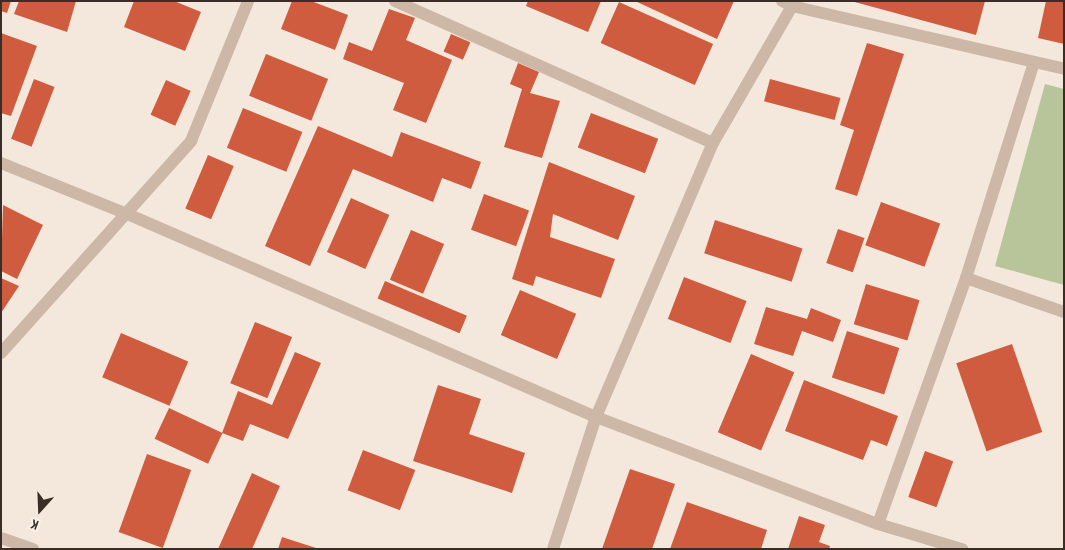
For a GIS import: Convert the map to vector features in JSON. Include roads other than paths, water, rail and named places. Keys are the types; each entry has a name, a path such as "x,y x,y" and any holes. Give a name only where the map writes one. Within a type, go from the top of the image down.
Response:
{"street":[{"path":"1,352 191,141 248,1"},
{"path":"395,1 713,143"},
{"path":"553,549 596,417 713,143 789,3 1064,69"},
{"path":"878,524 966,278 1034,62"},
{"path":"1,163 125,213 596,417 878,524 962,549"},
{"path":"966,278 1064,312"},
{"path":"1,538 33,549"}]}
